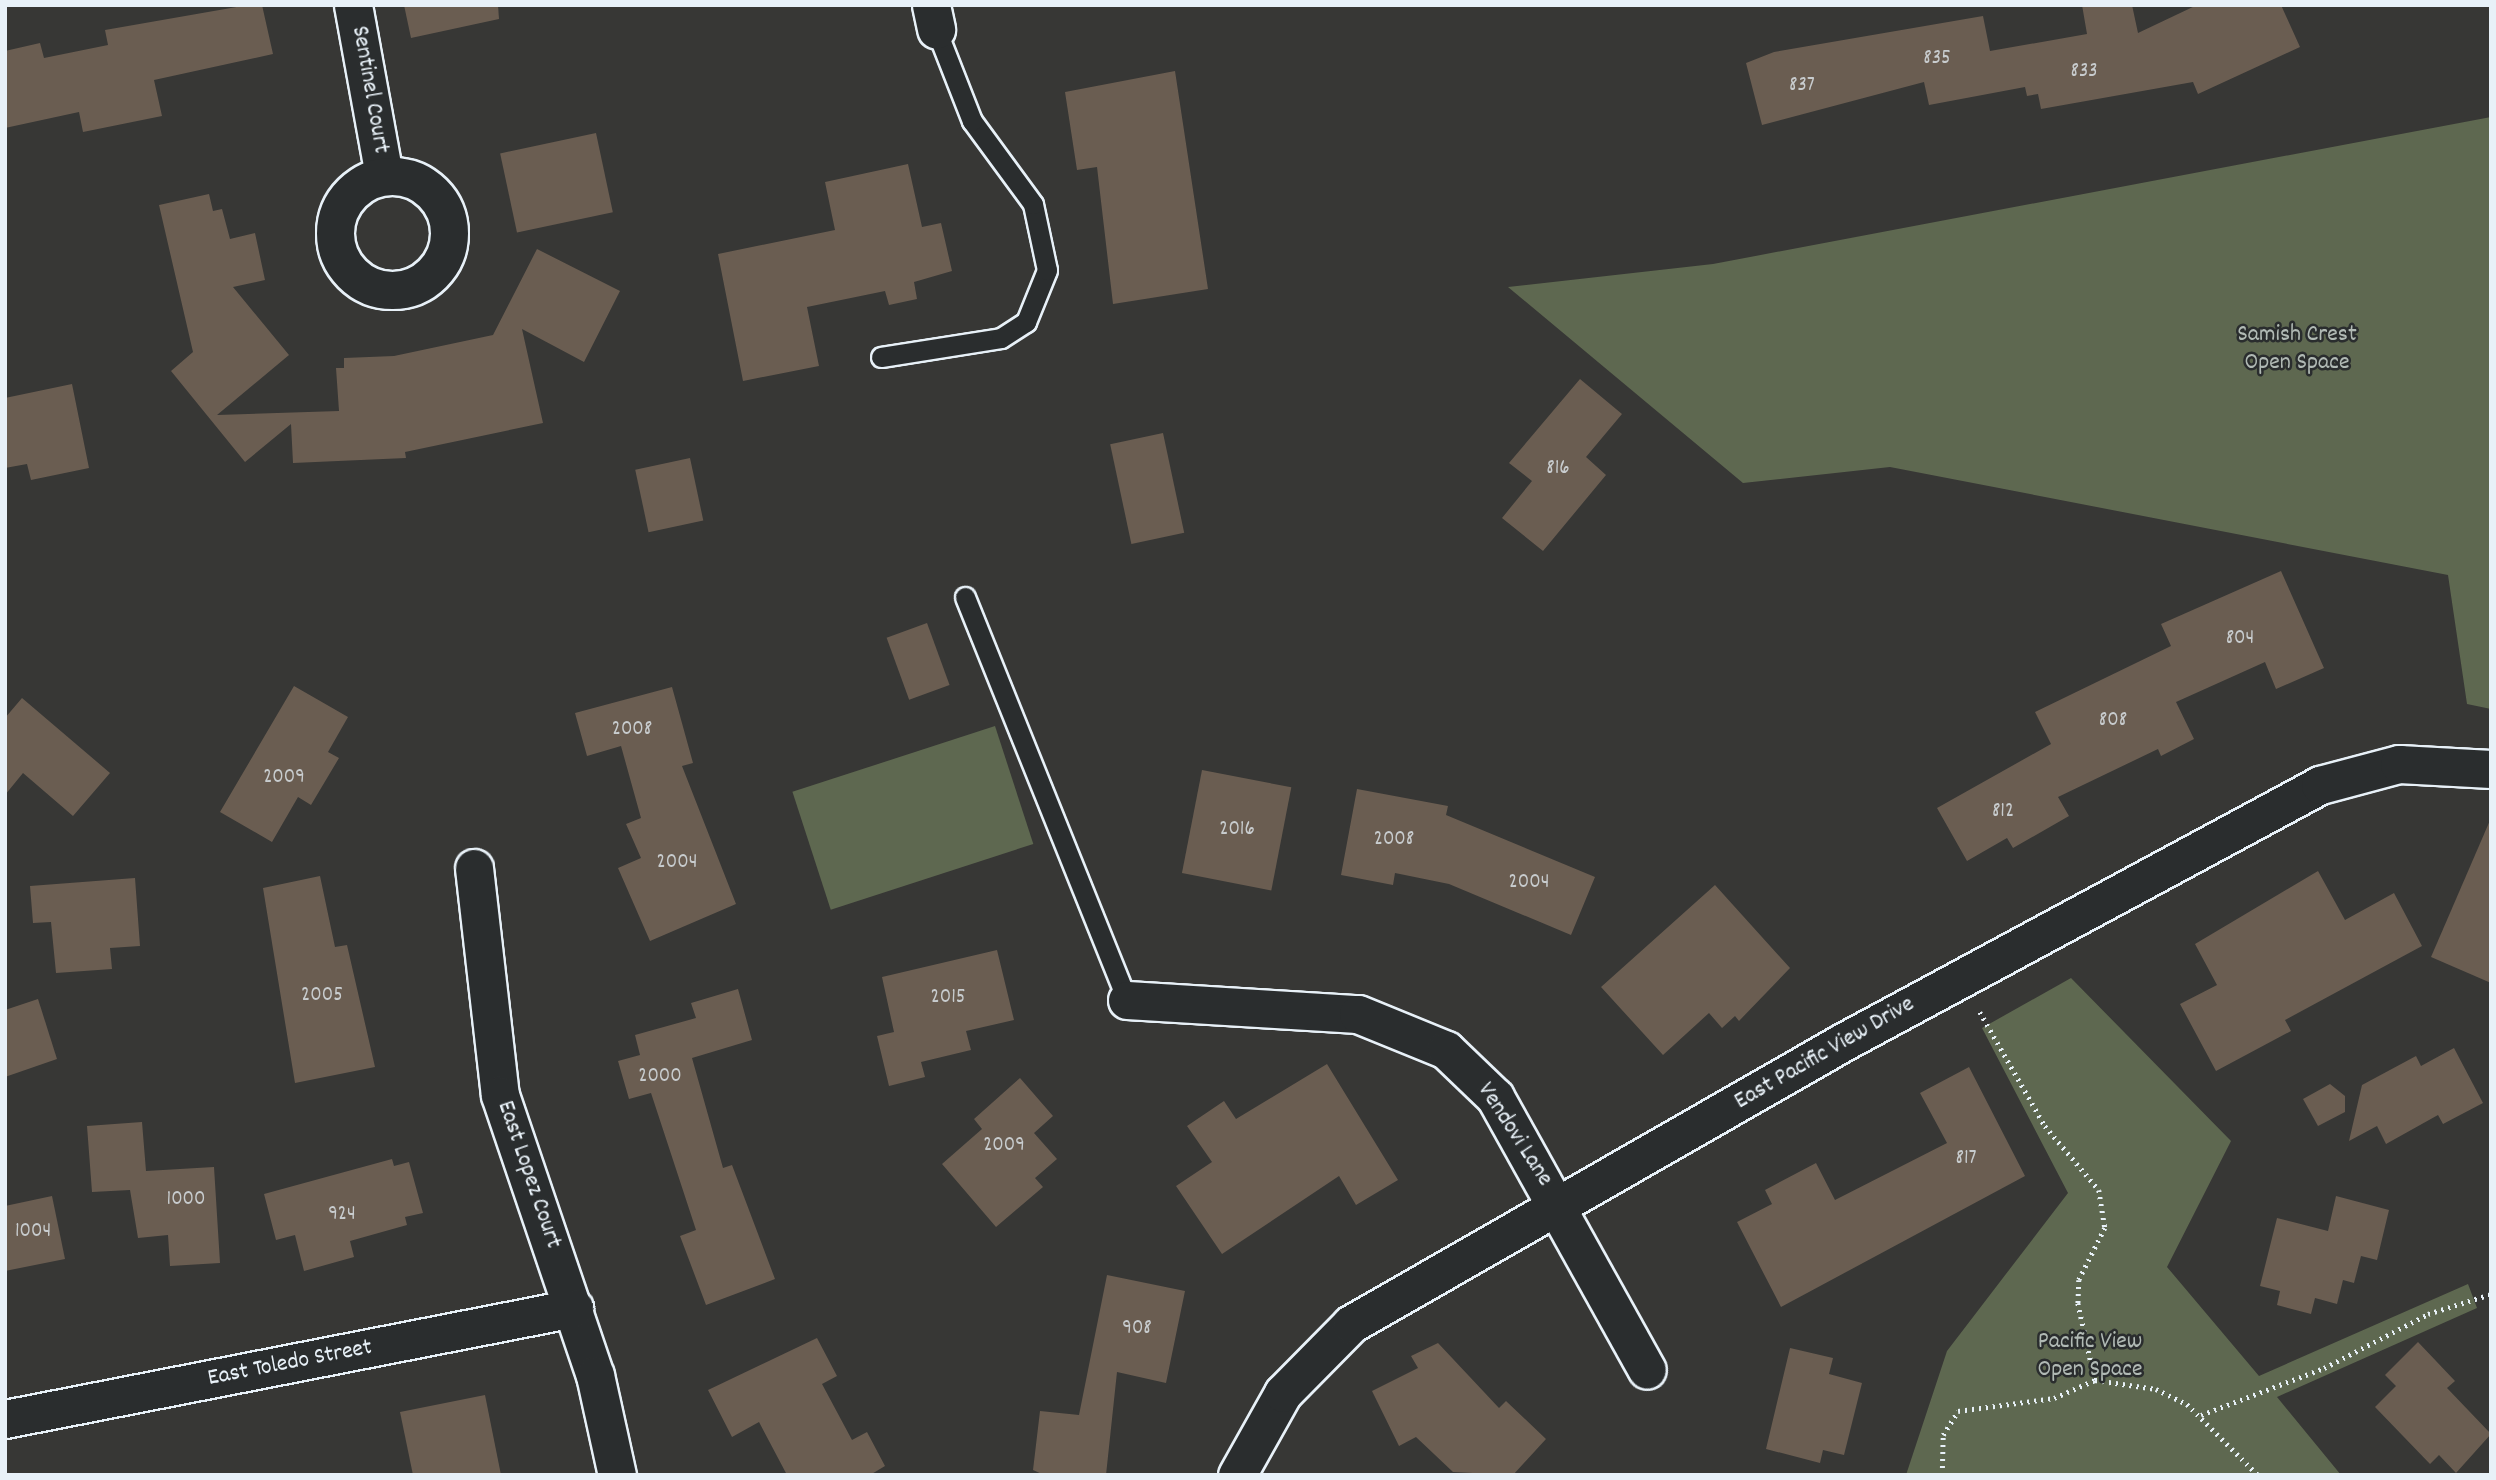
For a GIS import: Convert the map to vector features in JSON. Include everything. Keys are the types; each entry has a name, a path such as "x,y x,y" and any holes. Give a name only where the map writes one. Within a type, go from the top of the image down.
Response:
{"street":[{"name":"Sentinel Court","path":"353,5 384,175"},
{"name":"East Pacific View Drive","path":"1237,1475 1283,1393 1350,1324 1961,978 2320,785 2399,764 2491,768"},
{"name":"East Lopez Court","path":"474,868 500,1096 574,1308 617,1475"},
{"name":"Vendovi Lane","path":"1126,1000 1358,1014 1421,1036 1463,1064 1494,1097 1560,1207 1647,1370"},
{"name":"East Toledo Street","path":"5,1419 574,1308"}],"lane":[{"path":"881,357 1001,338 1026,322 1047,270 1033,204 972,121 933,17"},
{"path":"965,597 1126,1000"}],"path":[{"path":"1961,978 2045,1126 2099,1190 2105,1219 2078,1292 2095,1380"},
{"path":"2201,1415 2324,1368 2428,1314 2491,1294"},
{"path":"1942,1475 1943,1435 1958,1410 2054,1398 2095,1380 2156,1389 2201,1415 2258,1475"}],"green space":[{"name":"Samish Crest Open Space","path":"2491,117 2491,709 2467,704 2448,575 1890,467 1743,483 1508,287 1713,264"},
{"path":"995,726 1033,844 831,910 792,792"},
{"name":"Pacific View Open Space","path":"2071,978 2231,1141 2167,1267 2259,1376 2468,1284 2477,1308 2277,1397 2341,1475 1906,1475 1947,1351 2068,1193 1982,1028"}],"building":[{"path":"248,5 262,5 273,54 154,80 162,116 83,132 79,112 5,128 5,51 40,43 44,58 108,45 105,30"},
{"path":"404,5 498,5 499,19 411,38"},
{"path":"2082,5 2132,5 2138,33 2197,5 2281,5 2300,47 2198,94 2193,82 2041,109 2038,94 2027,96 2025,87 1929,105 1924,82 1762,125 1746,63 1774,52 1983,16 1990,51 2087,34"},
{"path":"1175,71 1208,289 1113,304 1097,167 1077,170 1065,92"},
{"path":"596,133 613,212 517,233 500,153"},
{"path":"908,164 922,227 941,223 952,271 914,282 917,299 889,305 885,291 807,307 819,366 743,381 718,254 835,230 825,182"},
{"path":"209,194 213,211 222,209 230,239 255,233 265,280 233,287 289,355 217,415 339,411 336,368 344,368 344,358 394,356 493,335 537,249 620,291 584,362 522,329 543,423 405,452 406,458 293,463 291,424 245,462 171,371 193,352 159,205"},
{"path":"1580,379 1622,414 1586,457 1606,475 1543,551 1502,518 1532,481 1509,463"},
{"path":"72,384 89,468 31,480 27,464 5,468 5,398"},
{"path":"1163,433 1184,533 1131,544 1110,444"},
{"path":"690,458 703,521 649,532 635,470"},
{"path":"2281,571 2324,668 2276,689 2265,662 2176,702 2194,739 2161,756 2158,749 2058,797 2069,816 2013,848 2007,838 1967,861 1937,808 2051,744 2035,712 2171,646 2161,624"},
{"path":"927,623 950,685 909,700 887,638"},
{"path":"294,686 348,717 328,752 339,758 311,805 298,797 272,842 220,812"},
{"path":"672,687 693,763 682,766 736,904 650,941 618,868 641,858 626,824 641,818 621,746 587,756 575,713"},
{"path":"22,698 110,773 73,816 23,773 5,795 5,718"},
{"path":"1202,770 1291,787 1271,890 1182,873"},
{"path":"1357,789 1448,806 1446,815 1595,877 1571,935 1449,884 1395,873 1393,885 1341,875"},
{"path":"2491,818 2491,983 2431,957"},
{"path":"2318,871 2345,920 2394,893 2422,946 2285,1020 2291,1031 2216,1071 2180,1004 2217,985 2195,944"},
{"path":"320,876 335,947 347,945 375,1067 295,1083 263,888"},
{"path":"135,878 140,946 110,948 112,969 56,973 51,922 33,923 30,886"},
{"path":"1715,885 1790,968 1739,1021 1735,1016 1722,1028 1709,1013 1663,1055 1601,987"},
{"path":"997,950 1014,1020 966,1031 971,1050 921,1062 925,1077 889,1086 877,1036 894,1032 882,977"},
{"path":"738,989 752,1040 692,1058 723,1168 732,1165 775,1279 706,1305 680,1236 696,1230 651,1093 629,1099 618,1061 640,1055 635,1035 696,1018 691,1003"},
{"path":"38,999 57,1059 5,1077 5,1010"},
{"path":"2454,1048 2483,1103 2443,1124 2438,1115 2386,1144 2377,1126 2349,1141 2362,1085 2416,1056 2421,1066"},
{"path":"1327,1064 1398,1180 1356,1205 1339,1176 1222,1254 1176,1186 1212,1162 1187,1126 1224,1101 1236,1119"},
{"path":"1969,1067 2025,1176 1781,1307 1737,1222 1772,1204 1765,1190 1816,1163 1835,1200 1947,1143 1920,1093"},
{"path":"1020,1078 1053,1116 1034,1133 1057,1159 1035,1178 1043,1187 996,1227 942,1164 982,1129 974,1119"},
{"path":"2330,1084 2345,1096 2345,1112 2318,1126 2303,1099"},
{"path":"142,1122 146,1171 214,1167 220,1263 170,1266 168,1235 138,1238 130,1190 92,1192 87,1126"},
{"path":"392,1159 394,1166 409,1162 423,1213 405,1217 407,1225 350,1241 354,1257 304,1271 295,1235 276,1240 264,1194"},
{"path":"52,1196 65,1259 5,1271 5,1206"},
{"path":"2336,1196 2389,1210 2377,1260 2361,1256 2354,1283 2343,1280 2337,1304 2315,1298 2311,1314 2277,1305 2280,1291 2260,1286 2277,1218 2328,1231"},
{"path":"1107,1275 1185,1291 1166,1383 1117,1372 1106,1475 1044,1475 1033,1470 1040,1411 1079,1415"},
{"path":"817,1338 837,1376 822,1384 852,1440 867,1432 885,1466 870,1475 787,1475 759,1422 732,1437 708,1390"},
{"path":"2418,1342 2455,1381 2447,1388 2491,1434 2456,1473 2439,1455 2430,1464 2375,1407 2396,1386 2385,1375"},
{"path":"1438,1343 1499,1408 1506,1401 1546,1439 1513,1475 1453,1472 1416,1437 1399,1446 1372,1391 1418,1368 1411,1356"},
{"path":"1790,1348 1833,1358 1829,1374 1862,1383 1844,1455 1823,1450 1820,1463 1766,1449"},
{"path":"485,1395 501,1475 413,1475 400,1412"}]}
